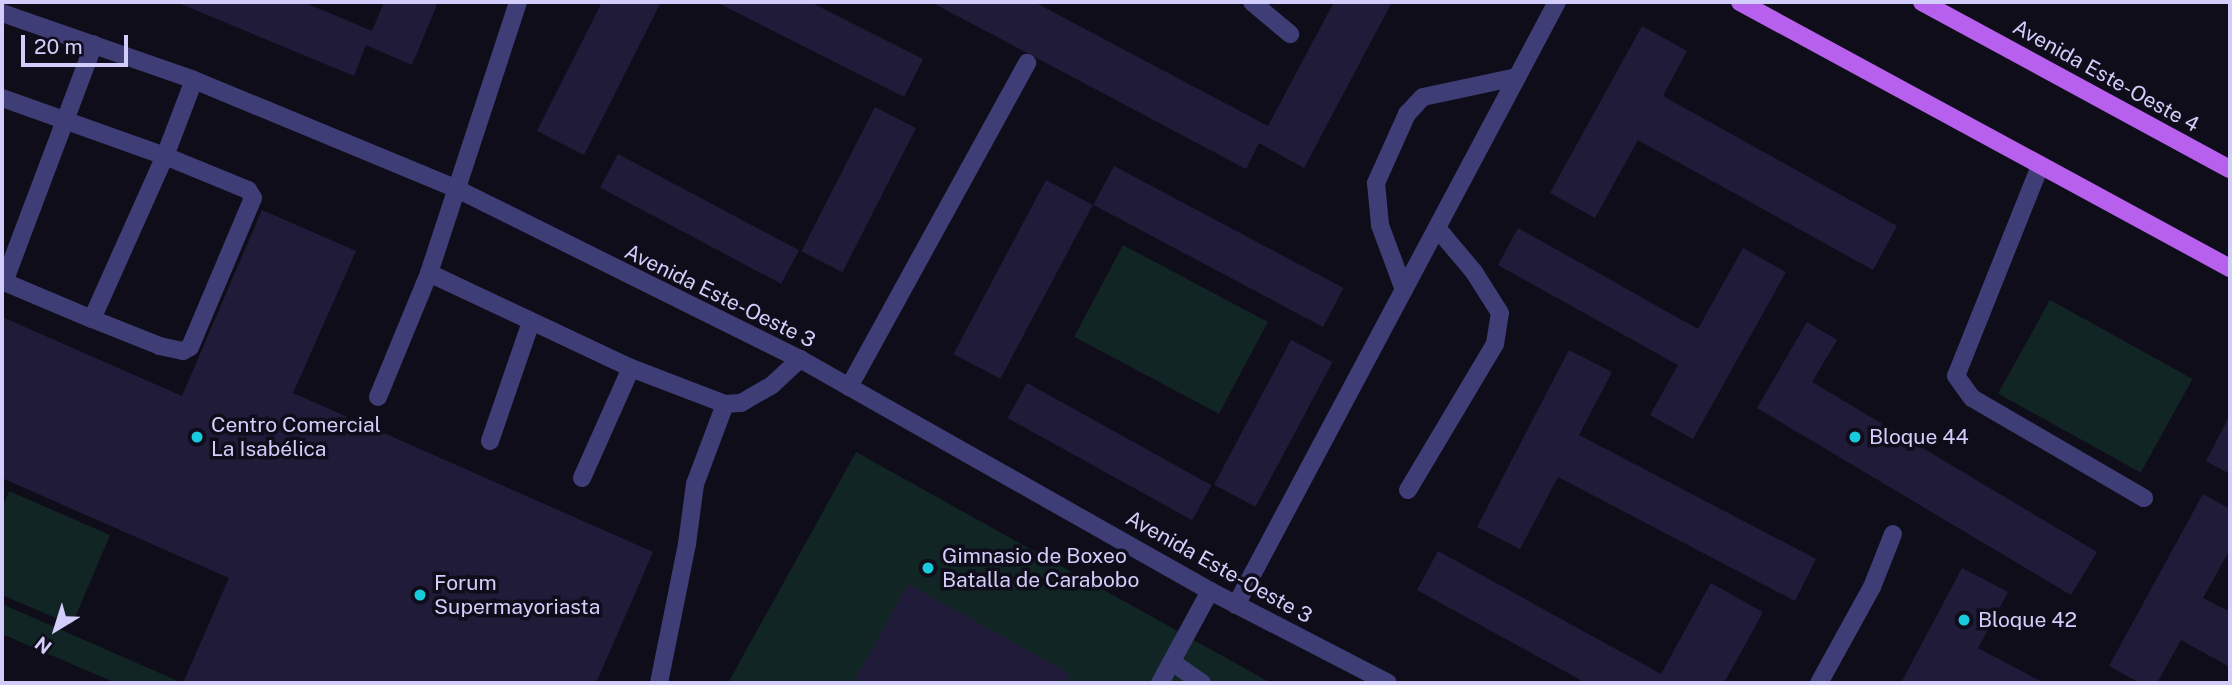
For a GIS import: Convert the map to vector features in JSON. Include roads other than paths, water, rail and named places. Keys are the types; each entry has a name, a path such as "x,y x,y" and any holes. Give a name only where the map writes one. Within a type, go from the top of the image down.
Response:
{"main road":[{"path":"1740,2 2230,268"},
{"name":"Avenida Este-Oeste 4","path":"1922,2 2230,169"}],"street":[{"path":"378,397 429,273 454,188 518,2"},
{"path":"1252,2 1290,34"},
{"path":"1236,605 1557,2"},
{"name":"Avenida Este-Oeste 3","path":"14,11 94,44 194,80 454,188 800,359 1210,591 1388,683"},
{"path":"2,98 65,119 165,156 248,190 253,198 197,338 183,351 92,319 3,282 65,119 94,44"},
{"path":"849,387 1027,63"},
{"path":"1404,290 1380,225 1376,183 1407,114 1423,97 1517,77"},
{"path":"92,319 165,156 194,80"},
{"path":"2040,166 1956,376 1972,398 2144,498"},
{"path":"1408,490 1495,344 1500,313 1474,272 1437,228"},
{"path":"429,273 631,368 724,404 741,403 771,386 800,359"},
{"path":"490,440 531,322"},
{"path":"582,478 631,368"},
{"path":"659,683 695,484 724,404"},
{"path":"1819,683 1872,587 1893,534"},
{"path":"1160,683 1210,591"},
{"path":"1172,662 1202,683"}],"place":[{"name":"Centro Comercial La Isabélica","path":"197,437"},
{"name":"Bloque 44","path":"1855,437"},
{"name":"Gimnasio de Boxeo Batalla de Carabobo","path":"928,568"},
{"name":"Forum Supermayoriasta","path":"420,595"},
{"name":"Bloque 42","path":"1964,620"}]}
